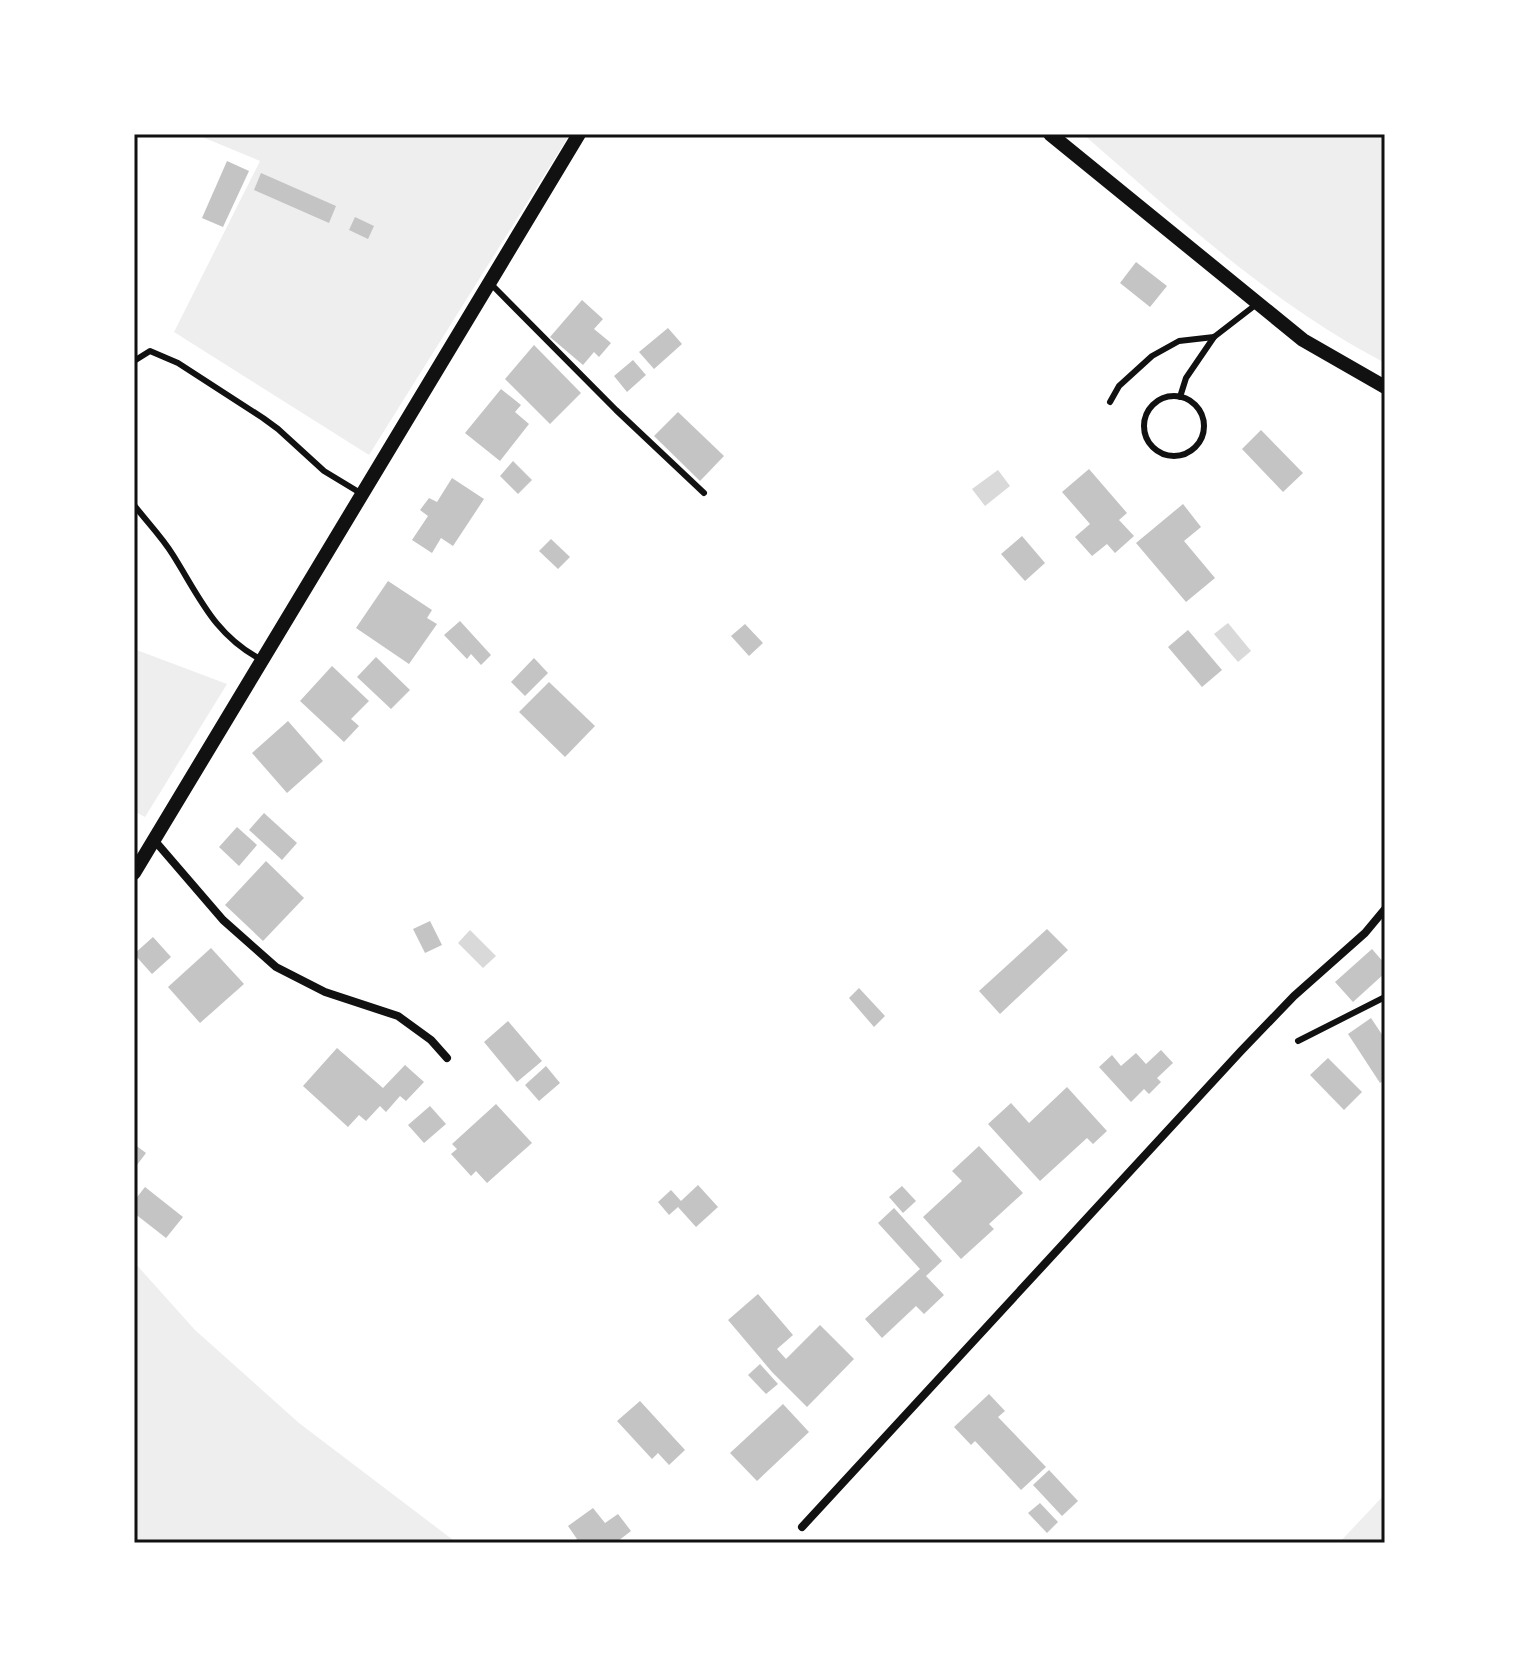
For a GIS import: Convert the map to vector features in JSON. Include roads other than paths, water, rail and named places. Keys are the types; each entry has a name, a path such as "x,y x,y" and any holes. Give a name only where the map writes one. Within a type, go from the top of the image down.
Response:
{"street":[{"path":"134,873 579,134"},
{"path":"1050,134 1303,340 1385,387"},
{"path":"155,841 223,920 276,967 325,992 398,1016 431,1040 447,1058"},
{"path":"802,1527 1241,1051 1294,996 1365,933 1385,909"}],"lane":[{"path":"490,283 704,493"},
{"path":"1180,397 1186,378 1214,337 1258,303"},
{"path":"1110,402 1119,386 1152,356 1179,341 1214,337"},
{"path":"134,361 150,351 178,363 278,429 324,471 363,495"},
{"path":"1180,397 1197,407 1202,415 1203,434 1192,450 1174,457 1164,455 1148,442 1145,433 1147,414 1160,400 1180,397"},
{"path":"134,505 170,551 225,635 263,661"},
{"path":"1298,1041 1385,997"}]}
